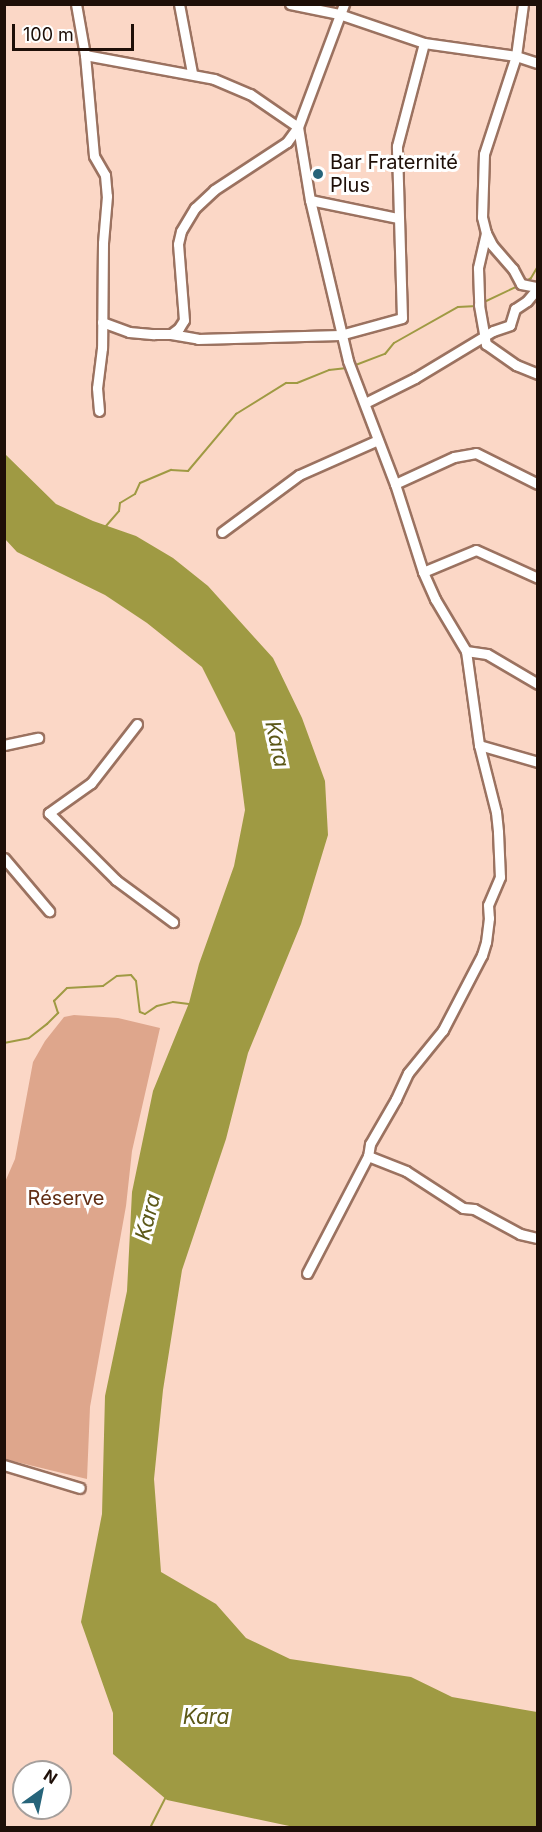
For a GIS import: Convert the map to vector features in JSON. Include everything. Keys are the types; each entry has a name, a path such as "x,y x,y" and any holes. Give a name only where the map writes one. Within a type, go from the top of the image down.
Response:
{"street":[{"path":"76,4 85,55 94,156 105,175 107,196 103,243 102,348 96,388 99,411"},
{"path":"179,4 192,73"},
{"path":"290,4 339,14 424,43 516,56 537,63"},
{"path":"171,334 183,320 178,244 181,231 195,208 242,170 287,142 298,127 344,4"},
{"path":"365,403 415,378 483,337 510,325 515,309 527,301 537,288 521,284 513,268 492,245 482,216 484,154 516,56 523,4"},
{"path":"102,322 129,332 171,334 198,339 340,335 402,318 397,146 424,43"},
{"path":"85,55 192,73 250,94 298,127 310,200 340,335 352,373 395,484 423,572 435,599 466,651 479,745 496,812 500,877 490,896 486,942 482,955 443,1030 408,1073 370,1144 368,1156 307,1273"},
{"path":"310,200 398,218"},
{"path":"486,233 478,268 478,305 483,337 486,344 516,364 537,374"},
{"path":"222,532 299,475 378,440"},
{"path":"395,484 454,457 476,453 537,484"},
{"path":"423,572 476,550 537,578"},
{"path":"466,651 487,654 537,684"},
{"path":"136,724 91,783 49,813 116,880 173,922"},
{"path":"4,745 38,738"},
{"path":"479,745 537,762"},
{"path":"4,858 49,911"},
{"path":"368,1156 406,1172 463,1208 474,1209 520,1234 537,1238"},
{"path":"4,1465 80,1488"}],"green space":[{"name":"Réserve","path":"74,1015 118,1018 160,1028 132,1151 126,1206 90,1407 87,1479 4,1459 5,1182 15,1159 33,1062 45,1041 64,1017"}],"water":[{"name":"Kara","path":"5,454 56,504 93,521 136,536 173,558 208,586 273,658 302,718 325,781 328,835 301,924 248,1053 226,1139 182,1270 163,1390 154,1479 161,1572 216,1604 246,1638 290,1659 411,1677 452,1697 537,1712 537,1827 294,1827 167,1800 113,1754 113,1713 81,1622 102,1514 105,1396 127,1291 132,1192 153,1091 189,1003 199,964 234,866 245,810 235,733 202,667 147,623 105,595 17,552 5,539"}],"waterway":[{"path":"525,282 531,278 538,266"},
{"path":"482,303 520,285"},
{"path":"353,366 385,354 394,343 458,307 477,306"},
{"path":"106,526 119,511 120,503 135,494 140,483 171,470 188,471 236,414 286,383 297,383 329,370 347,368"},
{"path":"4,1043 29,1038 47,1024 58,1013 54,1001 67,988 103,986 117,976 131,975 136,981 140,1012 145,1014 157,1006 173,1002 189,1004"},
{"path":"150,1828 165,1798"}],"place":[{"name":"Bar Fraternité Plus","path":"318,174"}]}
